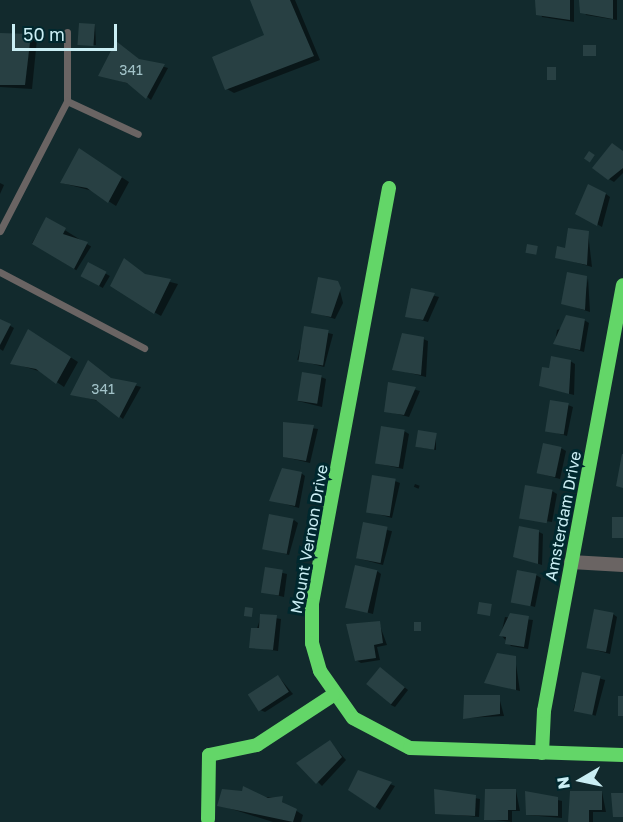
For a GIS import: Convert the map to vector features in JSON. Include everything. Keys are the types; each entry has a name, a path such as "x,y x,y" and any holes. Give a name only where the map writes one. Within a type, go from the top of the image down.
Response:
{"street":[{"name":"Mount Vernon Drive","path":"389,188 312,605 315,657 333,695 364,727 399,745 431,752 623,755"},
{"name":"Amsterdam Drive","path":"542,753 544,711 571,562 616,358 623,285"},
{"path":"571,562 623,565"},
{"path":"208,819 209,755 257,745 333,695"}],"lane":[{"path":"0,231 67,101 68,32"},
{"path":"67,101 138,134"},
{"path":"0,272 144,348"}],"building":[{"path":"250,0 290,0 314,56 225,90 212,57 264,35"},
{"path":"535,0 570,0 570,20 536,15"},
{"path":"579,0 613,0 613,19 580,13"},
{"path":"79,23 95,24 93,46 77,45"},
{"path":"0,33 31,34 25,85 0,85"},
{"path":"116,41 139,59 165,64 146,99 127,83 98,76"},
{"path":"583,45 596,45 596,56 583,56"},
{"path":"547,67 556,67 556,80 547,80"},
{"path":"612,143 623,151 623,168 608,180 592,168"},
{"path":"79,148 122,177 108,203 87,188 60,183"},
{"path":"589,151 595,155 590,162 584,158"},
{"path":"588,184 606,193 597,226 575,214"},
{"path":"46,217 66,228 63,234 88,242 74,269 32,244"},
{"path":"568,228 589,231 587,265 555,258 557,246 565,248"},
{"path":"527,244 538,246 536,255 525,253"},
{"path":"124,258 145,274 171,279 154,314 110,286"},
{"path":"88,262 107,272 99,286 80,276"},
{"path":"567,272 587,276 585,310 561,304"},
{"path":"318,277 338,281 341,288 331,317 311,313"},
{"path":"411,288 435,293 423,320 405,317"},
{"path":"566,315 585,319 580,350 553,344"},
{"path":"0,319 11,324 0,345"},
{"path":"304,326 329,330 323,365 298,362"},
{"path":"28,329 71,357 56,384 36,369 10,364"},
{"path":"402,333 424,337 421,375 392,370"},
{"path":"551,356 571,360 569,394 539,386 542,367 549,368"},
{"path":"88,360 111,378 137,383 119,418 96,400 70,395"},
{"path":"302,372 322,375 317,404 297,401"},
{"path":"388,382 416,387 404,415 384,412"},
{"path":"550,400 569,403 564,435 545,432"},
{"path":"283,422 314,425 306,461 283,457"},
{"path":"381,426 405,430 399,467 375,464"},
{"path":"418,430 437,433 434,450 415,447"},
{"path":"543,443 562,447 555,477 537,473"},
{"path":"623,454 623,488 616,486"},
{"path":"282,468 302,472 295,506 269,501"},
{"path":"372,475 396,479 390,516 366,513"},
{"path":"525,485 553,490 547,523 519,518"},
{"path":"269,514 294,519 287,554 262,549"},
{"path":"612,517 623,517 623,538 612,538"},
{"path":"363,522 388,527 380,563 356,558"},
{"path":"519,526 539,530 538,564 513,557"},
{"path":"355,565 377,570 368,613 345,608"},
{"path":"265,567 283,570 279,595 261,593"},
{"path":"517,570 537,574 530,606 511,602"},
{"path":"479,602 492,604 490,616 477,614"},
{"path":"245,607 253,608 252,617 244,616"},
{"path":"594,609 614,613 606,652 586,648"},
{"path":"510,613 529,616 524,647 505,644 506,637 499,636"},
{"path":"260,614 277,615 273,650 249,648 251,628 259,628"},
{"path":"380,621 383,643 374,645 376,658 355,661 346,624"},
{"path":"414,622 421,622 421,631 414,631"},
{"path":"497,653 516,656 516,690 484,683"},
{"path":"380,667 405,687 391,704 366,684"},
{"path":"582,672 601,676 592,715 574,711"},
{"path":"278,675 289,692 259,711 248,695"},
{"path":"464,695 500,695 500,714 463,719"},
{"path":"618,696 623,696 623,716 618,716"},
{"path":"330,740 342,757 316,784 296,763"},
{"path":"358,770 392,782 375,808 348,790"},
{"path":"243,786 268,798 283,796 282,802 297,809 293,822 217,806 222,789 242,791"},
{"path":"434,789 476,795 475,816 435,814"},
{"path":"485,789 516,789 516,810 508,810 508,820 484,820"},
{"path":"525,791 558,797 558,816 526,815"},
{"path":"570,791 602,791 602,810 589,810 589,822 568,822"},
{"path":"611,793 623,793 623,817 613,817"}],"traffic: fast":[{"path":"389,188 312,605 312,643 320,671 353,718 410,748 623,755"},
{"path":"542,753 544,711 623,285"},
{"path":"208,819 209,755 257,745 333,695"}]}
